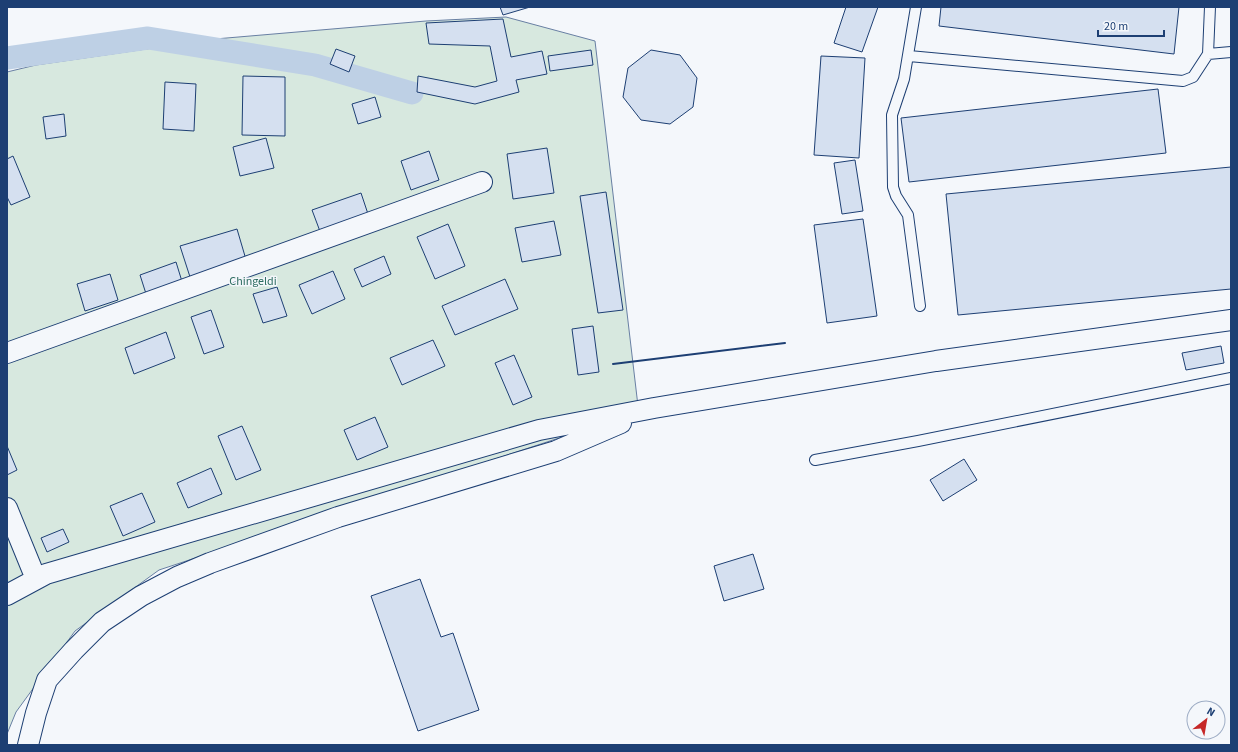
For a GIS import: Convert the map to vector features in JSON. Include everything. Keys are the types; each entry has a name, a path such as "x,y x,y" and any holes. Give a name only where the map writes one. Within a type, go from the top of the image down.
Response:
{"street":[{"path":"7,353 482,182"},
{"path":"7,595 46,574 539,430 654,408 936,361 1231,320"},
{"path":"28,745 36,713 48,680 74,650 102,622 141,596 177,577 225,557 338,517 556,451 654,408"},
{"path":"7,508 36,579"}],"lane":[{"path":"916,7 904,79 892,115 893,187 896,196 908,216 920,306"},
{"path":"909,56 1183,82 1193,77 1208,54 1210,7"},
{"path":"1208,54 1231,52"},
{"path":"815,460 1231,378"}],"green space":[{"name":"Chingeldi","path":"506,17 595,41 638,406 559,438 159,570 75,631 16,712 7,734 7,72 36,65 215,39 426,21"}],"building":[{"path":"500,7 530,7 503,15"},
{"path":"846,7 878,7 862,52 834,43"},
{"path":"941,7 1179,7 1174,54 939,26"},
{"path":"503,19 511,57 542,51 547,74 516,80 519,92 475,104 417,92 418,76 475,87 497,81 490,46 429,44 426,23"},
{"path":"336,49 355,56 349,72 330,64"},
{"path":"591,50 593,65 550,71 548,56"},
{"path":"651,50 680,55 697,78 693,107 670,124 641,120 623,97 628,68"},
{"path":"821,56 865,58 859,158 814,155"},
{"path":"243,76 285,77 285,136 242,135"},
{"path":"165,82 196,84 194,131 163,129"},
{"path":"1158,89 1166,153 909,182 901,118"},
{"path":"375,97 381,117 358,124 352,104"},
{"path":"64,114 66,136 46,139 43,117"},
{"path":"266,138 274,168 240,176 233,147"},
{"path":"547,148 554,193 513,199 507,154"},
{"path":"429,151 439,180 411,190 401,161"},
{"path":"13,156 30,197 11,205 7,197 7,159"},
{"path":"855,160 863,211 842,214 834,163"},
{"path":"1231,167 1231,289 958,315 946,194"},
{"path":"606,192 623,310 598,313 580,196"},
{"path":"361,193 369,217 321,234 312,210"},
{"path":"863,219 877,316 827,323 814,225"},
{"path":"554,221 561,255 522,262 515,228"},
{"path":"448,224 465,266 435,279 417,237"},
{"path":"237,229 247,263 191,280 180,246"},
{"path":"384,256 391,274 362,287 354,269"},
{"path":"176,262 184,288 148,300 140,275"},
{"path":"333,271 345,299 312,314 299,285"},
{"path":"110,274 118,300 85,311 77,284"},
{"path":"505,279 518,309 455,335 442,306"},
{"path":"277,287 287,316 263,323 253,294"},
{"path":"211,310 224,347 204,354 191,317"},
{"path":"593,326 599,372 578,375 572,329"},
{"path":"166,332 175,358 134,374 125,348"},
{"path":"433,340 445,366 402,385 390,358"},
{"path":"1221,346 1224,363 1186,370 1182,353"},
{"path":"514,355 532,397 513,405 495,363"},
{"path":"375,417 388,447 357,460 344,430"},
{"path":"242,426 261,470 236,480 218,436"},
{"path":"7,446 17,470 7,475"},
{"path":"964,459 977,480 943,501 930,480"},
{"path":"211,468 222,494 188,508 177,483"},
{"path":"142,493 155,522 123,536 110,506"},
{"path":"63,529 69,542 47,552 41,538"},
{"path":"753,554 764,589 724,601 714,566"},
{"path":"420,579 441,637 453,633 479,710 418,731 371,596"}],"waterway":[{"path":"7,58 148,38 315,65 412,93"}],"wall":[{"path":"613,364 785,343"}]}
